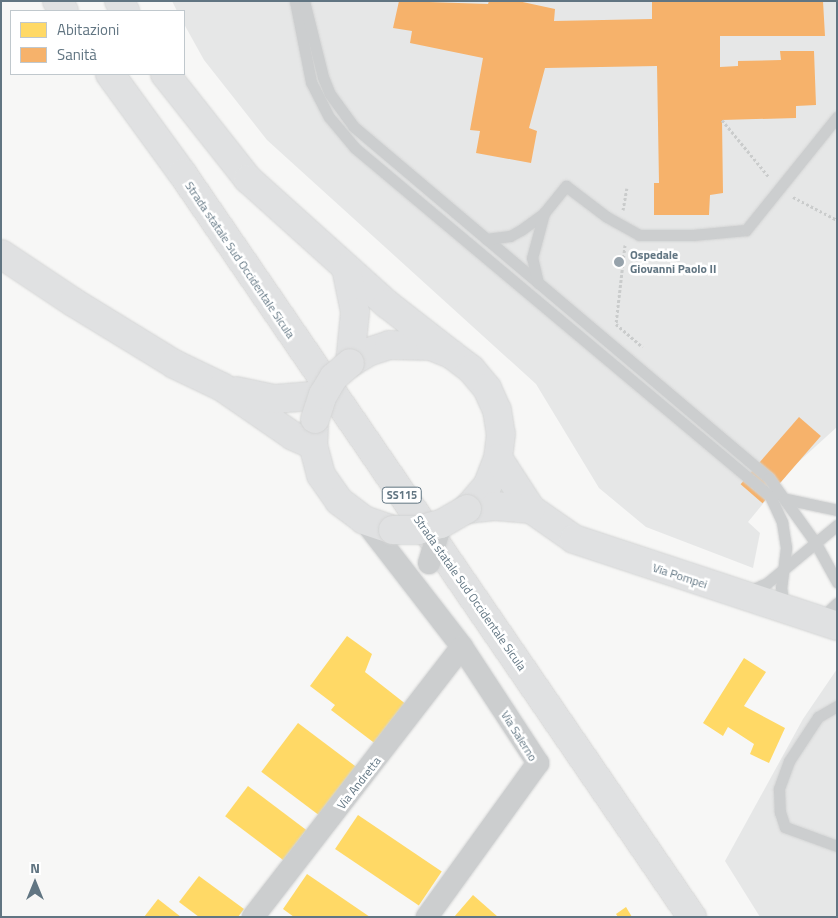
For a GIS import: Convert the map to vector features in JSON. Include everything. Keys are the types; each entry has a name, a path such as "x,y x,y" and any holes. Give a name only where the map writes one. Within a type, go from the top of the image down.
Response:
{"main road":[{"name":"Strada statale Sud Occidentale Sicula","path":"111,75 182,173 692,917"},
{"path":"166,75 248,179 346,268 471,369 490,395 501,434 498,458 487,486 467,509 441,524 418,530 393,530 364,520 339,501 321,475 317,420 334,377 350,363 368,352 388,345 431,346 451,354"},
{"path":"1,254 174,364 222,387 293,436 317,420"},
{"path":"346,268 355,312 350,363"},
{"path":"222,387 261,398 292,398 317,420"},
{"name":"Via Pompei","path":"498,458 531,509 574,540 785,609 831,616"},
{"path":"467,509 495,506 531,509"}],"street":[{"name":"Via Salerno","path":"364,520 462,647 538,763 427,917"},
{"path":"429,603 429,563 441,524"},
{"name":"Via Andretta","path":"253,917 462,647"}],"lane":[{"path":"295,1 311,82 329,117 355,148 499,262 770,496 782,522 786,548 781,587 785,609"},
{"path":"304,1 323,77 330,94 353,126 486,239 499,262"},
{"path":"486,239 510,236 544,212 566,186 607,217 640,235 693,235 746,230 837,117"},
{"path":"499,262 513,262 528,253 533,245 544,212"},
{"path":"499,262 510,236"},
{"path":"533,245 532,258 538,284"},
{"path":"513,262 769,478 786,499 815,542 837,582"},
{"path":"786,499 837,510"},
{"path":"740,595 768,583 837,525"},
{"path":"837,706 818,717 789,761 779,788 780,812 785,827 837,846"}],"path":[{"path":"627,188 622,213 626,238 616,324 646,350"}],"shaded area":[{"name":"Ospedale Giovanni Paolo II","path":"172,1 837,1 837,427 794,466 748,522 760,533 753,568 646,527 599,488 536,384 267,140 204,60 185,26 185,10 176,10"},
{"path":"837,669 837,917 760,917 725,861 803,719"}],"building: Abitazioni":[{"path":"347,636 372,654 365,672 407,705 377,745 331,710 335,705 310,686"},
{"path":"744,658 766,672 744,706 785,728 769,763 750,754 754,744 728,727 723,736 703,723"},
{"path":"298,723 357,768 320,816 261,772"},
{"path":"248,786 306,830 283,860 225,816"},
{"path":"358,815 442,871 419,905 335,849"},
{"path":"307,874 370,917 294,917 283,909"},
{"path":"199,876 244,909 238,917 199,917 179,902"},
{"path":"473,895 498,917 454,917"},
{"path":"158,899 181,917 144,917"},
{"path":"626,907 632,917 618,917 616,914"}],"building: Sanità":[{"path":"399,1 488,4 489,1 518,1 555,9 554,21 652,19 652,1 823,1 825,36 720,36 720,67 738,66 738,61 781,60 780,51 814,51 816,105 796,106 796,118 722,120 723,193 710,195 709,215 654,215 654,183 659,183 657,66 545,68 529,128 537,131 531,163 476,153 480,131 470,130 483,58 410,43 412,31 393,28"},
{"path":"799,417 821,436 762,503 741,484"}],"place":[{"name":"Ospedale Giovanni Paolo II","path":"619,262"}]}
